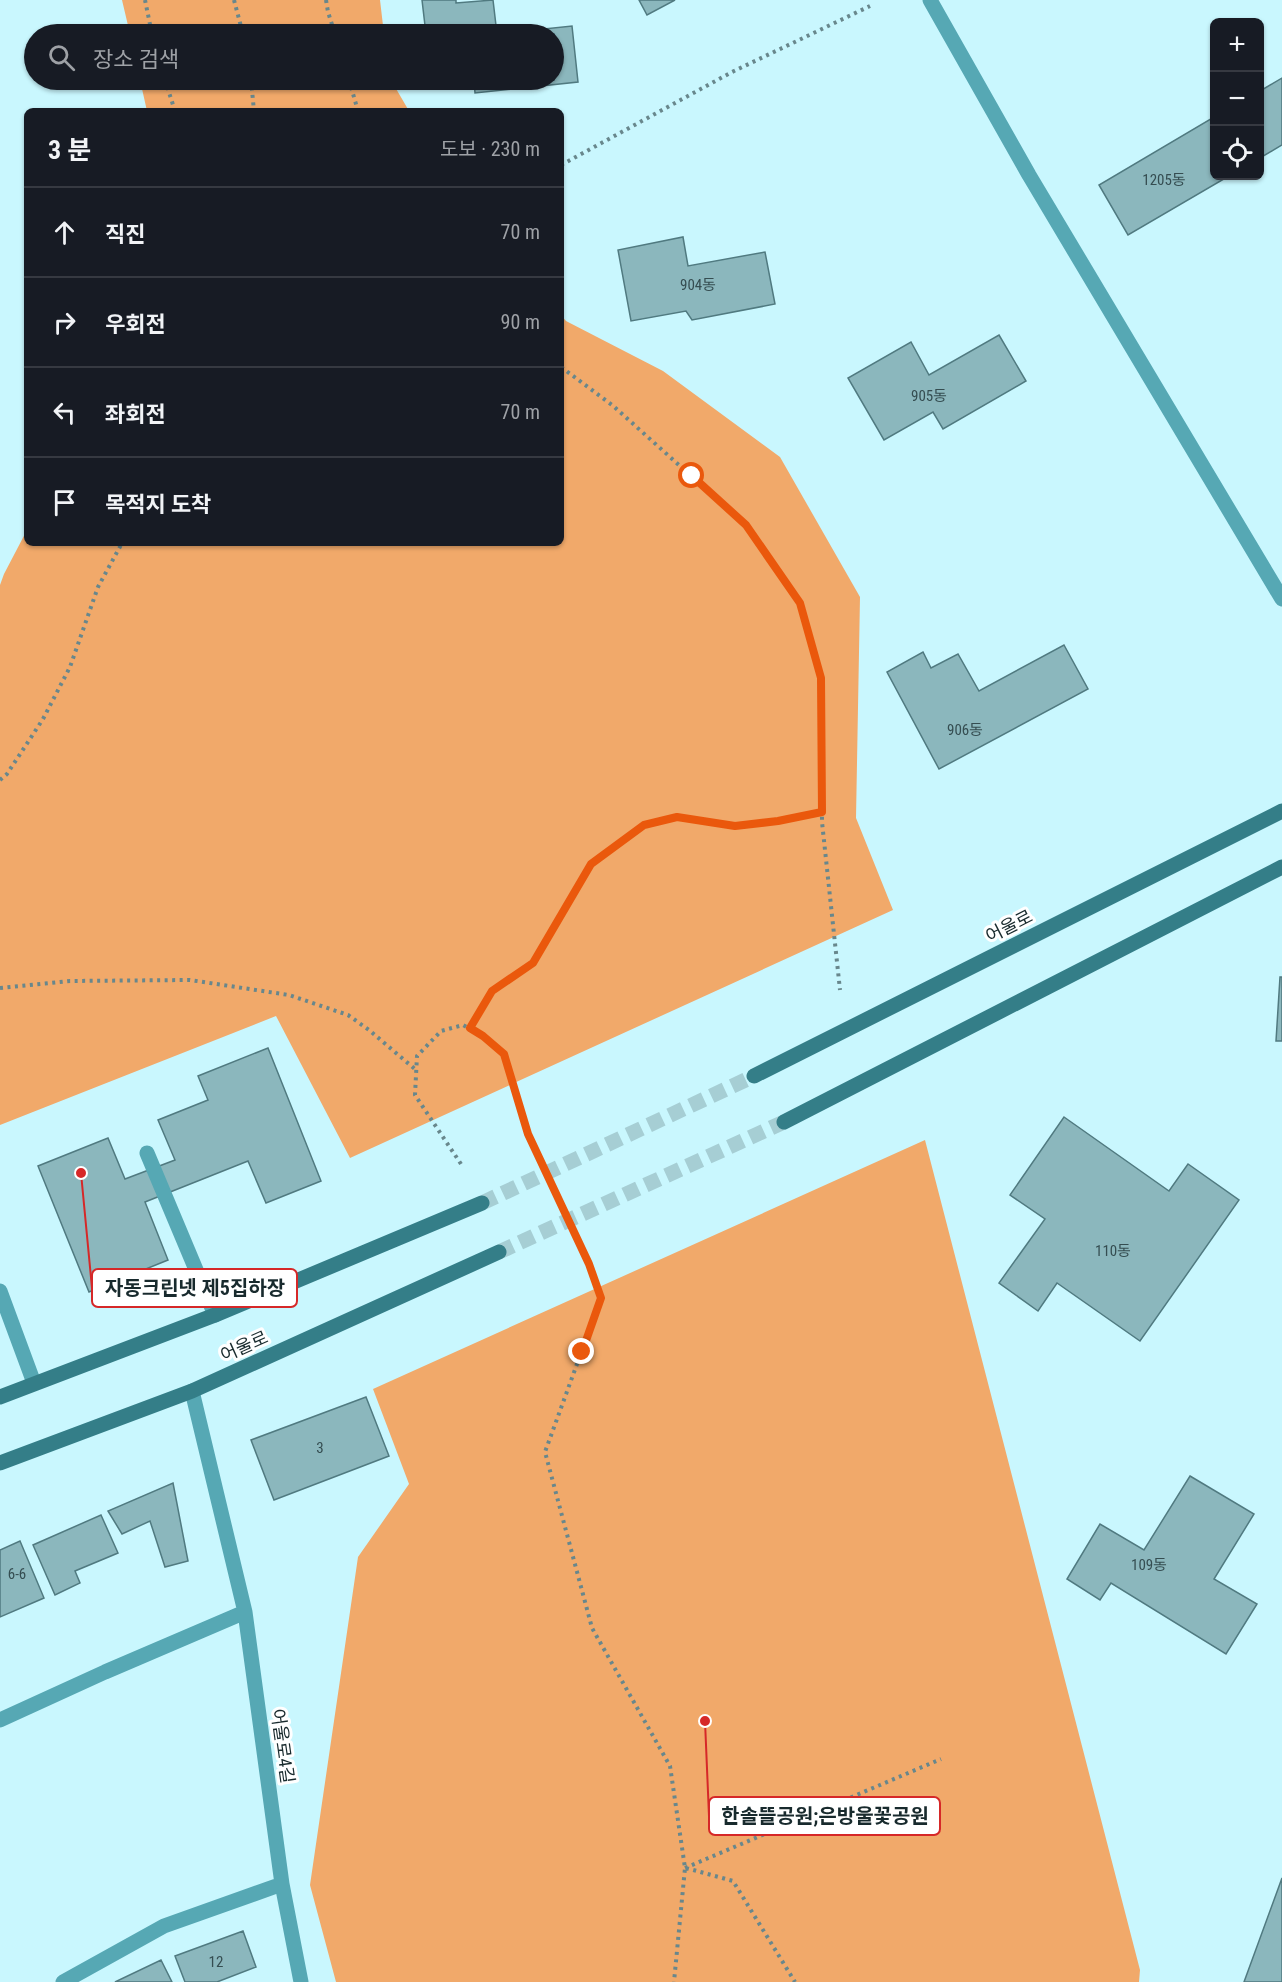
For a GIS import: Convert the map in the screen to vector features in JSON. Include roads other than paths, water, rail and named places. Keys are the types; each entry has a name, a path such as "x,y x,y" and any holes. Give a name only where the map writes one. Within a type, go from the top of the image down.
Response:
{"street":[{"path":"930,0 1029,175 1282,599"},
{"name":"어울로","path":"754,1076 1282,811"},
{"path":"784,1122 1282,867"},
{"path":"147,1153 216,1315"},
{"path":"0,1397 216,1315 482,1203"},
{"name":"어울로","path":"0,1463 192,1391 499,1252"},
{"path":"0,1291 34,1383"},
{"name":"어울로4길","path":"192,1391 245,1612 282,1884 301,1982"},
{"path":"0,1720 245,1612"},
{"path":"63,1982 164,1926 282,1884"}],"tunnel":[{"path":"482,1203 754,1076"},
{"path":"499,1252 784,1122"}],"place":[{"name":"자동크린넷 제5집하장","path":"81,1173"},
{"name":"한솔뜰공원;은방울꽃공원","path":"705,1721"}]}
